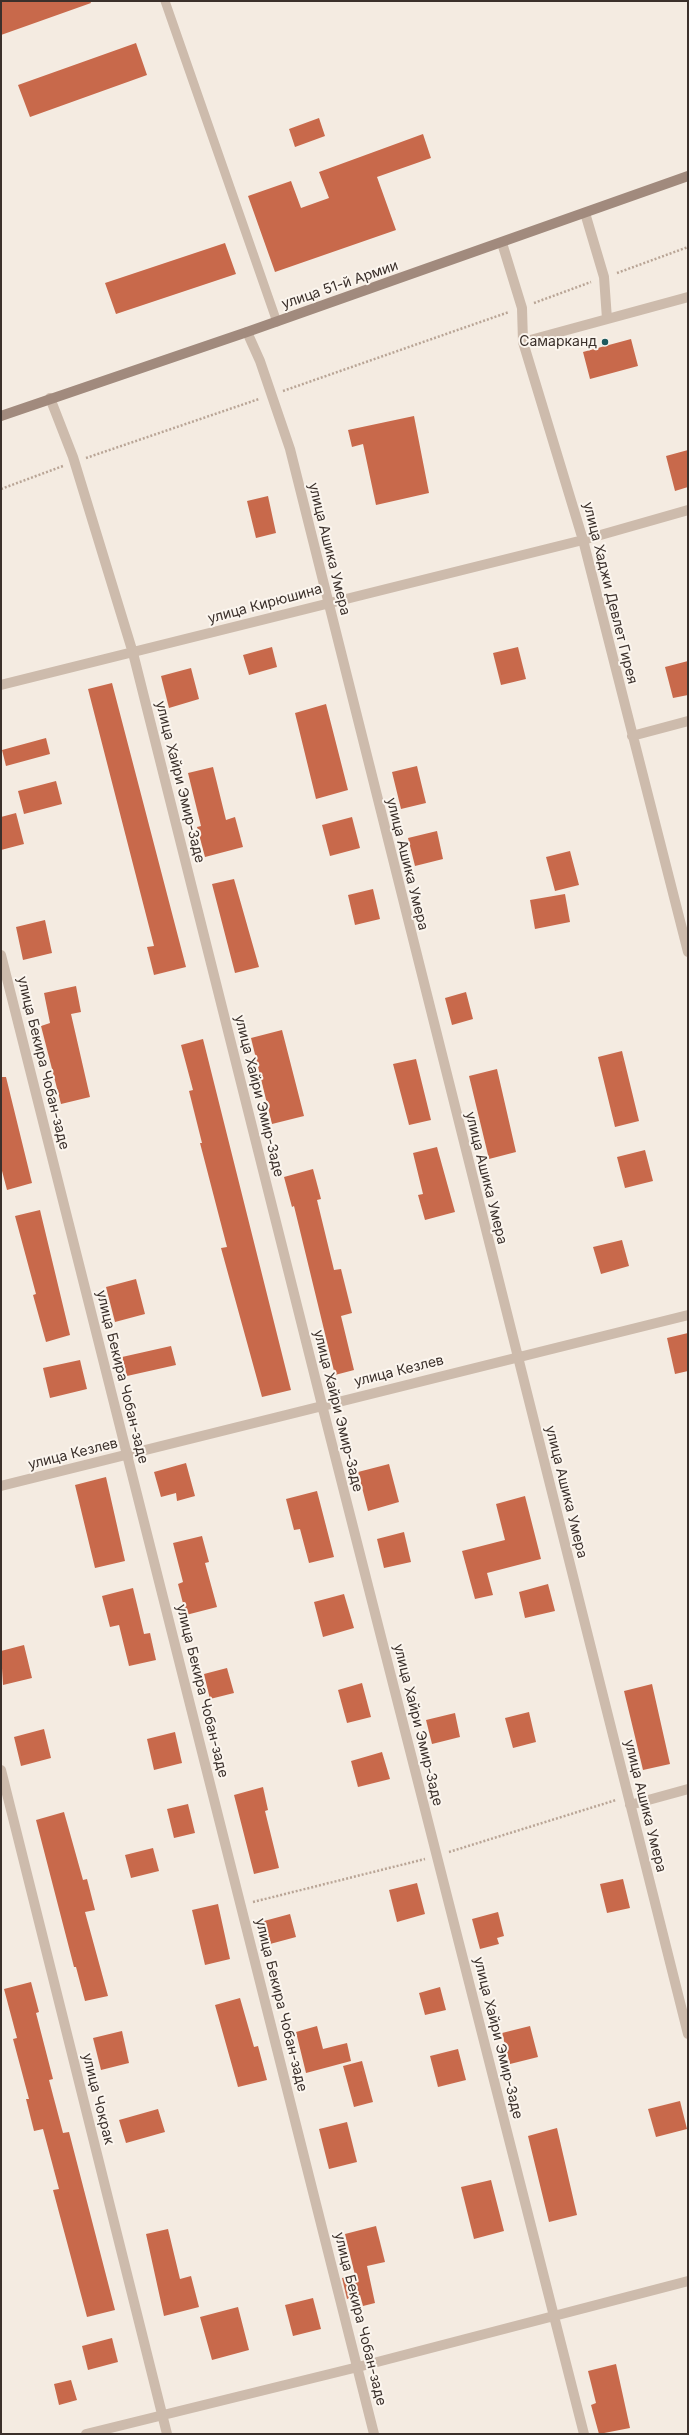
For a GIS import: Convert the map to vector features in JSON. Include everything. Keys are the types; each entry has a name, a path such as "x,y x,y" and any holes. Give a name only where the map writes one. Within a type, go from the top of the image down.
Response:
{"main road":[{"name":"улица 51-й Армии","path":"1,416 50,398 277,322 688,176"}],"street":[{"path":"585,213 604,277 606,319"},
{"name":"улица Хаджи Девлет Гирея","path":"502,243 522,308 523,342 583,540 632,736 685,929 688,952"},
{"path":"523,342 688,296"},
{"name":"улица Ашика Умера","path":"248,332 290,449 327,602 688,2034"},
{"name":"улица Хайри Эмир-Заде","path":"50,398 74,462 133,653 322,1405 584,2434"},
{"name":"улица Кирюшина","path":"1,685 133,653 327,602 583,540 688,510"},
{"path":"632,736 688,721"},
{"name":"улица Бекира Чобан-заде","path":"1,955 374,2434"},
{"name":"улица Кезлев","path":"1,1486 517,1356 688,1315"},
{"name":"улица Чокрак","path":"1,1770 168,2434"},
{"path":"629,1801 688,1789"},
{"path":"86,2434 555,2317 688,2281"}],"lane":[{"path":"165,1 277,322"}],"path":[{"path":"1,489 74,462 522,308 688,247"},
{"path":"241,1905 437,1856 629,1801"}],"building":[{"path":"1,1 90,1 91,3 1,35"},
{"path":"136,43 147,75 30,117 18,85"},
{"path":"319,118 325,136 295,147 289,129"},
{"path":"423,134 431,158 377,177 396,230 275,272 248,196 291,181 301,208 329,198 319,172"},
{"path":"225,243 236,274 116,314 105,283"},
{"path":"631,339 638,366 590,379 583,352"},
{"path":"414,416 429,493 376,505 363,444 352,447 348,430"},
{"path":"688,450 688,487 675,491 666,456"},
{"path":"268,496 276,533 256,538 247,501"},
{"path":"272,647 277,667 249,675 243,655"},
{"path":"518,647 526,679 501,685 493,653"},
{"path":"688,661 688,695 673,698 665,667"},
{"path":"191,668 199,699 169,708 161,676"},
{"path":"112,683 186,967 154,975 147,947 154,946 88,689"},
{"path":"326,704 348,790 316,799 295,713"},
{"path":"46,738 50,754 6,766 2,750"},
{"path":"417,766 426,803 401,809 392,772"},
{"path":"213,767 226,820 235,817 243,847 205,857 197,827 201,826 188,773"},
{"path":"56,781 62,804 24,814 18,791"},
{"path":"16,813 24,844 1,850 1,817"},
{"path":"352,817 360,848 330,856 322,825"},
{"path":"437,831 443,859 415,866 408,838"},
{"path":"570,851 579,885 555,891 546,857"},
{"path":"234,879 259,967 235,973 212,884"},
{"path":"373,889 380,919 355,925 348,895"},
{"path":"565,894 570,922 535,929 530,900"},
{"path":"45,920 52,953 23,960 16,927"},
{"path":"76,986 81,1012 71,1014 90,1097 61,1104 41,1026 50,1023 44,993"},
{"path":"466,992 473,1019 452,1025 445,998"},
{"path":"282,1030 304,1116 272,1124 251,1038"},
{"path":"203,1039 291,1390 262,1397 221,1248 227,1247 200,1143 202,1143 189,1091 193,1090 181,1045"},
{"path":"622,1051 639,1121 615,1127 598,1057"},
{"path":"416,1059 431,1120 409,1125 393,1064"},
{"path":"497,1069 516,1152 489,1159 469,1076"},
{"path":"1,1077 6,1077 32,1183 7,1190 1,1167"},
{"path":"437,1147 455,1212 425,1220 418,1195 423,1194 413,1153"},
{"path":"645,1150 653,1181 625,1188 617,1157"},
{"path":"313,1169 321,1199 317,1200 334,1270 341,1269 352,1313 341,1316 354,1370 335,1375 294,1206 292,1207 284,1177"},
{"path":"40,1210 70,1335 46,1342 33,1295 36,1294 15,1216"},
{"path":"622,1240 629,1266 601,1274 593,1247"},
{"path":"136,1279 145,1314 115,1322 106,1287"},
{"path":"688,1333 688,1371 675,1374 667,1338"},
{"path":"171,1346 176,1365 127,1376 122,1357"},
{"path":"80,1360 87,1389 50,1398 43,1368"},
{"path":"186,1463 195,1496 177,1501 176,1493 161,1497 154,1472"},
{"path":"389,1464 399,1502 368,1511 358,1472"},
{"path":"106,1477 125,1561 95,1568 75,1485"},
{"path":"317,1491 334,1557 309,1563 300,1529 294,1530 286,1499"},
{"path":"525,1496 541,1559 487,1573 493,1595 475,1599 462,1551 505,1540 496,1504"},
{"path":"404,1532 411,1562 384,1568 377,1539"},
{"path":"202,1536 209,1562 205,1563 217,1607 186,1615 178,1584 183,1582 173,1543"},
{"path":"548,1584 555,1611 525,1618 519,1592"},
{"path":"133,1588 144,1634 150,1633 156,1660 129,1666 119,1625 110,1627 102,1596"},
{"path":"344,1594 354,1628 323,1637 314,1602"},
{"path":"24,1645 32,1678 3,1685 1,1651"},
{"path":"227,1668 234,1693 210,1699 204,1674"},
{"path":"362,1683 371,1717 347,1723 338,1690"},
{"path":"652,1684 670,1764 643,1770 624,1691"},
{"path":"529,1712 536,1742 513,1748 505,1718"},
{"path":"455,1713 460,1737 432,1744 426,1720"},
{"path":"44,1729 51,1758 21,1766 14,1737"},
{"path":"175,1732 182,1763 154,1770 147,1739"},
{"path":"382,1752 390,1779 358,1787 351,1761"},
{"path":"263,1787 268,1810 265,1811 279,1868 254,1874 234,1795"},
{"path":"188,1804 195,1833 174,1838 167,1809"},
{"path":"64,1812 83,1880 87,1879 95,1910 85,1912 108,1996 85,2001 76,1967 74,1967 36,1820"},
{"path":"153,1848 159,1871 131,1878 125,1855"},
{"path":"623,1879 630,1908 607,1913 600,1884"},
{"path":"417,1883 425,1914 397,1922 389,1890"},
{"path":"218,1904 230,1959 205,1965 192,1910"},
{"path":"498,1912 504,1936 497,1938 499,1944 480,1949 472,1919"},
{"path":"290,1914 296,1937 270,1944 264,1921"},
{"path":"31,1982 39,2012 36,2013 53,2079 49,2080 63,2133 69,2132 115,2310 87,2317 53,2190 59,2189 43,2129 34,2131 26,2099 29,2099 13,2039 17,2038 4,1989"},
{"path":"440,1987 446,2010 425,2015 419,1993"},
{"path":"240,1998 254,2047 258,2046 267,2080 238,2087 215,2005"},
{"path":"317,2026 323,2049 347,2043 351,2061 306,2073 296,2032"},
{"path":"530,2026 538,2057 510,2064 502,2033"},
{"path":"122,2031 129,2063 101,2070 93,2038"},
{"path":"458,2049 466,2080 438,2087 430,2056"},
{"path":"362,2061 373,2102 354,2107 343,2066"},
{"path":"680,2101 687,2129 656,2137 648,2109"},
{"path":"158,2109 165,2132 126,2143 119,2120"},
{"path":"347,2122 357,2162 329,2169 319,2129"},
{"path":"557,2128 577,2215 549,2222 528,2136"},
{"path":"491,2180 504,2231 474,2239 461,2187"},
{"path":"376,2226 385,2262 367,2266 375,2303 363,2306 360,2295 347,2299 342,2278 355,2275 345,2234"},
{"path":"168,2229 180,2279 191,2276 199,2307 164,2316 146,2234"},
{"path":"313,2298 321,2329 293,2336 285,2305"},
{"path":"238,2307 249,2350 212,2360 200,2317"},
{"path":"112,2338 118,2362 88,2370 82,2346"},
{"path":"616,2364 630,2428 599,2434 591,2405 596,2403 588,2371"},
{"path":"71,2380 77,2400 59,2405 54,2384"}],"place":[{"name":"Самарканд","path":"605,342"}]}
